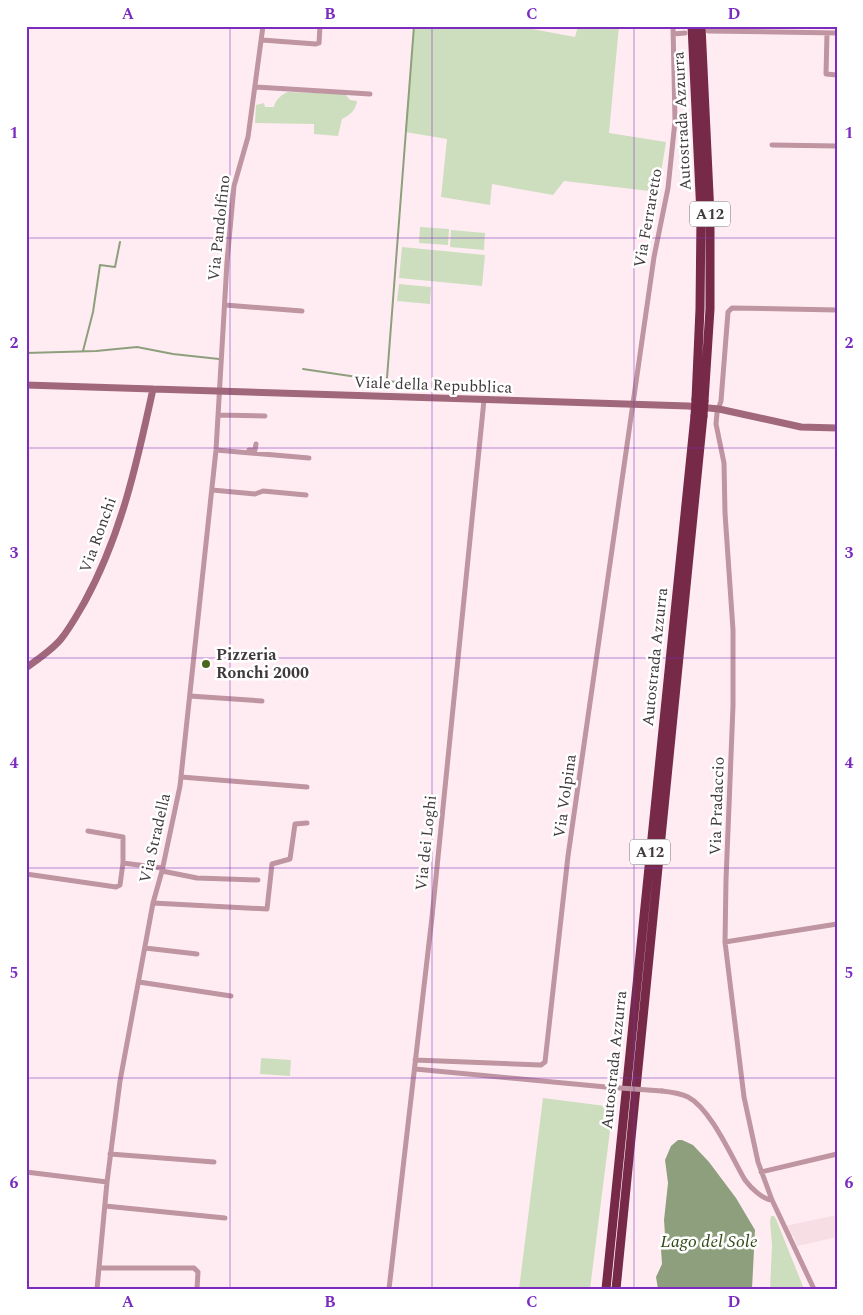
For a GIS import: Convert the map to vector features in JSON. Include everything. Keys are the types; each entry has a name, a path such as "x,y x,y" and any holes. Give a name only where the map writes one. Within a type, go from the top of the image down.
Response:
{"highway":[{"name":"Autostrada Azzurra","path":"692,26 701,216 700,400"},
{"name":"Autostrada Azzurra","path":"616,1289 710,309 710,215 704,29"},
{"name":"Autostrada Azzurra","path":"606,1289 699,416"}],"main road":[{"name":"Viale della Repubblica","path":"26,385 719,409 802,427 837,428"},
{"name":"Via Ronchi","path":"26,668 60,640 69,628 109,553 138,456 153,389"}],"street":[{"name":"Via Pandolfino","path":"220,391 234,186 248,137 263,26"},
{"path":"262,40 316,44 319,42 320,26"},
{"name":"Via Ferraretto","path":"632,405 654,257 668,188 675,122 673,26"},
{"path":"704,29 837,33"},
{"path":"827,33 826,74 837,75"},
{"path":"674,34 685,34"},
{"path":"256,87 370,94"},
{"path":"772,145 837,146"},
{"path":"225,305 302,311"},
{"name":"Via Pradaccio","path":"814,1289 772,1200 758,1162 744,1097 725,942 733,706 733,640 725,514 724,463 716,424 721,401 729,309 837,310"},
{"name":"Via Stradella","path":"97,1289 110,1154 120,1081 153,903 162,870 181,777 212,490 220,391"},
{"name":"Via dei Loghi","path":"389,1289 432,917 484,400"},
{"name":"Via Volpina","path":"415,1060 541,1065 545,1062 568,856 632,405"},
{"path":"218,414 265,416"},
{"path":"216,449 255,450 256,444"},
{"path":"216,449 310,458"},
{"path":"212,490 255,494 263,491 306,496"},
{"path":"190,696 262,701"},
{"path":"181,777 307,787"},
{"path":"153,903 267,910 272,864 290,859 295,824 306,823"},
{"path":"26,874 116,887 120,884 123,863 122,837 88,831"},
{"path":"123,863 197,878 258,880"},
{"path":"725,942 837,924"},
{"path":"145,948 197,954"},
{"path":"139,982 231,996"},
{"path":"415,1069 674,1092 689,1098 700,1106 715,1126 745,1180 767,1199 772,1200"},
{"path":"110,1154 214,1162"},
{"path":"761,1172 837,1154"},
{"path":"26,1172 107,1182"},
{"path":"105,1206 225,1218"},
{"path":"99,1268 194,1268 198,1272 197,1289"}],"shaded area":[{"path":"414,26 527,26 527,28 575,37 578,26 619,26 609,133 666,142 658,192 564,181 553,195 492,184 490,205 441,197 447,139 405,132"},
{"path":"288,92 345,94 350,100 357,101 352,112 342,119 338,136 314,134 314,124 255,123 256,105 264,103 265,107 274,107 279,98"},
{"path":"420,227 449,229 448,245 419,243"},
{"path":"451,230 485,233 484,250 450,247"},
{"path":"402,247 485,255 482,286 399,278"},
{"path":"399,284 431,287 430,304 397,301"},
{"path":"261,1058 291,1060 290,1076 260,1074"},
{"path":"543,1098 613,1107 590,1289 519,1289"},
{"path":"837,1215 837,1237 797,1246 794,1236 791,1236 785,1226"},
{"path":"771,1216 774,1216 776,1219 804,1289 770,1289"}],"water":[{"name":"Lago del Sole","path":"678,1140 693,1145 709,1162 736,1198 755,1230 752,1289 658,1289 656,1277 662,1264 661,1249 665,1235 664,1220 668,1183 665,1160 671,1146"}],"waterway":[{"path":"387,378 414,26"},
{"path":"26,144 27,140"},
{"path":"83,351 93,312 100,265 115,267 120,242"},
{"path":"26,353 96,351 137,347 173,354 219,359"},
{"path":"303,369 384,381 428,384"}],"place":[{"name":"Pizzeria Ronchi 2000","path":"206,664"}]}
